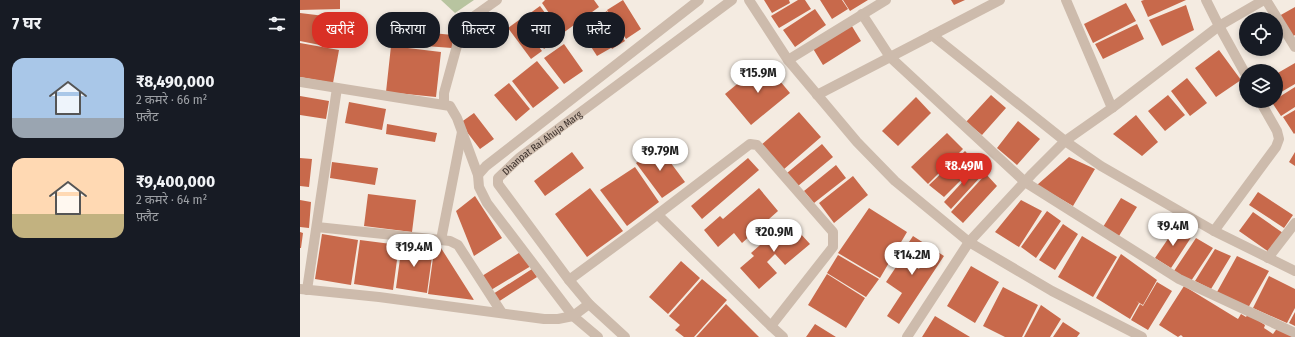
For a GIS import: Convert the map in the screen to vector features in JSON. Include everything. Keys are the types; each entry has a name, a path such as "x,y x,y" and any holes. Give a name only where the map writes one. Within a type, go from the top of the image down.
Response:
{"street":[{"path":"444,104 444,93 462,24 497,0"},
{"name":"Dhanpat Rai Ahuja Marg","path":"478,174 486,166 699,0"},
{"name":"Dhanpat Rai Ahuja Marg","path":"625,337 589,304 569,280 498,184 498,178 520,158 732,0"},
{"path":"749,0 788,60 816,95 857,142 895,181 969,242 1052,291 1142,337"},
{"path":"788,60 886,0"},
{"path":"816,95 1000,0"},
{"path":"1066,0 1112,108"},
{"path":"1206,0 1240,64"},
{"path":"907,337 969,242 1065,141 1112,108 1219,26 1265,0 1295,47"},
{"path":"862,14 890,57 1025,182 1179,279 1295,333"},
{"path":"932,35 1065,141 1125,181 1214,231 1295,271"},
{"path":"300,82 450,106 454,111 478,174 479,187 487,203 573,316 598,337"},
{"path":"337,88 317,227 304,289 378,297 544,319 558,319 573,316 589,304"},
{"path":"1214,231 1276,147 1279,139 1277,131 1264,108"},
{"path":"441,240 462,132"},
{"path":"569,280 658,215 750,144 757,145 833,232 833,248 771,326"},
{"path":"478,174 498,178"},
{"path":"658,215 783,337"},
{"path":"1268,258 1295,223"},
{"path":"317,227 450,241 458,245 502,313"}],"green space":[{"path":"441,0 474,0 456,12 454,12"}],"building":[{"path":"300,0 340,0 340,9 300,10"},
{"path":"545,0 594,0 599,7 592,12 573,12 573,26 565,32 565,12 548,12 542,3"},
{"path":"623,0 641,29 626,39 625,12 608,12 607,10"},
{"path":"764,0 789,0 790,3 772,13"},
{"path":"798,0 805,0 811,9 779,28 771,16"},
{"path":"820,0 842,0 848,9 832,19"},
{"path":"843,0 868,0 850,11"},
{"path":"951,0 965,0 954,5"},
{"path":"1186,0 1148,17 1141,1"},
{"path":"1126,3 1136,21 1093,43 1084,24"},
{"path":"1186,5 1194,30 1162,46 1149,20"},
{"path":"540,6 544,12 532,12"},
{"path":"1295,7 1295,35 1292,37 1283,22 1283,14"},
{"path":"815,9 826,25 795,47 783,30"},
{"path":"300,13 312,14 312,43 300,41"},
{"path":"517,21 517,40 509,29 509,27"},
{"path":"850,23 861,41 823,65 812,47"},
{"path":"1137,24 1144,39 1103,59 1095,44"},
{"path":"440,34 448,35 448,48 440,47"},
{"path":"300,43 312,45 312,48 339,50 333,83 300,77"},
{"path":"565,45 583,71 564,84 544,58 558,48 565,48"},
{"path":"391,48 408,48 441,52 436,97 386,92"},
{"path":"523,48 540,48 542,51 531,59"},
{"path":"592,48 611,48 597,56"},
{"path":"1219,50 1239,77 1239,81 1216,97 1195,68"},
{"path":"537,61 559,88 533,108 512,81"},
{"path":"764,62 790,93 751,125 725,94"},
{"path":"1295,63 1295,84 1283,91 1283,70"},
{"path":"1187,78 1207,103 1190,116 1171,91"},
{"path":"509,83 530,109 516,121 494,95"},
{"path":"1295,87 1295,107 1281,116 1276,108 1283,108 1283,95"},
{"path":"991,95 1006,108 982,135 966,122"},
{"path":"1168,95 1185,115 1165,131 1148,111"},
{"path":"300,96 329,101 326,119 300,115"},
{"path":"916,97 931,113 898,146 882,131"},
{"path":"349,102 386,109 382,130 345,123"},
{"path":"1295,110 1295,133 1294,134 1283,117"},
{"path":"799,112 821,137 783,170 761,145"},
{"path":"474,113 494,139 480,149 460,123"},
{"path":"1136,115 1158,142 1142,156 1113,134"},
{"path":"1018,121 1040,139 1017,165 997,148"},
{"path":"387,124 437,133 435,142 386,134"},
{"path":"947,133 963,149 928,184 911,167"},
{"path":"822,144 833,157 798,186 787,173"},
{"path":"659,147 685,182 662,198 636,163"},
{"path":"965,151 977,164 944,197 929,185"},
{"path":"572,152 584,168 545,196 534,181"},
{"path":"1295,152 1295,166 1289,162"},
{"path":"1069,157 1095,169 1073,206 1037,185"},
{"path":"300,158 312,159 309,187 300,186"},
{"path":"748,158 759,170 702,219 691,206"},
{"path":"332,162 378,168 375,185 330,178"},
{"path":"836,165 846,178 814,203 804,191"},
{"path":"978,165 985,172 951,209 944,202"},
{"path":"635,167 659,202 627,226 600,190"},
{"path":"986,174 997,186 963,223 951,212"},
{"path":"853,176 868,195 834,223 819,203"},
{"path":"590,188 623,231 587,257 555,214"},
{"path":"759,188 778,211 742,243 734,233 718,247 704,230 720,216 723,219"},
{"path":"1258,192 1293,215 1284,228 1249,205"},
{"path":"368,194 416,200 412,232 364,226"},
{"path":"475,196 502,238 474,256 456,211"},
{"path":"1121,198 1137,207 1119,236 1103,227"},
{"path":"300,200 311,202 309,228 300,227"},
{"path":"1021,200 1042,211 1019,247 995,232"},
{"path":"869,208 907,232 880,278 838,253"},
{"path":"1047,211 1061,221 1036,258 1021,247"},
{"path":"1253,212 1283,233 1269,252 1239,231"},
{"path":"788,220 810,244 785,265 775,254 767,262 777,273 759,289 740,268 754,256 751,253"},
{"path":"1063,224 1078,234 1055,270 1039,260"},
{"path":"1176,227 1192,236 1171,268 1155,258"},
{"path":"300,232 303,233 301,248 300,248"},
{"path":"322,234 358,240 351,285 315,279"},
{"path":"913,236 944,256 899,324 887,316 902,293 886,282 902,258 919,269 923,263 903,251"},
{"path":"1082,236 1117,257 1093,297 1058,277"},
{"path":"1196,238 1213,248 1191,281 1174,271"},
{"path":"360,240 399,245 393,290 354,284"},
{"path":"402,244 433,249 427,293 396,288"},
{"path":"441,248 474,300 428,294 434,251"},
{"path":"1215,249 1231,256 1211,289 1195,281"},
{"path":"522,251 531,266 491,290 482,276"},
{"path":"1121,254 1157,280 1143,305 1136,301 1139,303 1130,319 1096,298"},
{"path":"838,255 879,279 866,297 827,273"},
{"path":"1237,256 1269,271 1248,308 1217,292"},
{"path":"681,261 700,278 668,314 649,297"},
{"path":"971,266 999,282 975,323 947,306"},
{"path":"532,269 537,277 498,302 493,294"},
{"path":"827,274 865,298 846,328 808,305"},
{"path":"1269,276 1295,289 1295,308 1287,323 1253,308"},
{"path":"702,279 727,300 694,337 684,337 675,330 680,325 669,316"},
{"path":"1157,282 1172,291 1148,330 1131,320 1140,304 1143,306"},
{"path":"1184,286 1238,319 1241,314 1246,317 1248,314 1265,325 1264,328 1273,334 1278,327 1293,337 1183,337 1181,335 1178,337 1159,325"},
{"path":"1003,287 1038,305 1022,337 1005,337 983,326"},
{"path":"726,304 759,337 696,337"},
{"path":"1041,305 1061,319 1050,337 1024,337"},
{"path":"1295,312 1295,326 1289,323"},
{"path":"935,316 970,337 922,337"},
{"path":"1063,322 1080,333 1077,337 1053,337"},
{"path":"815,324 836,337 806,337"}]}
